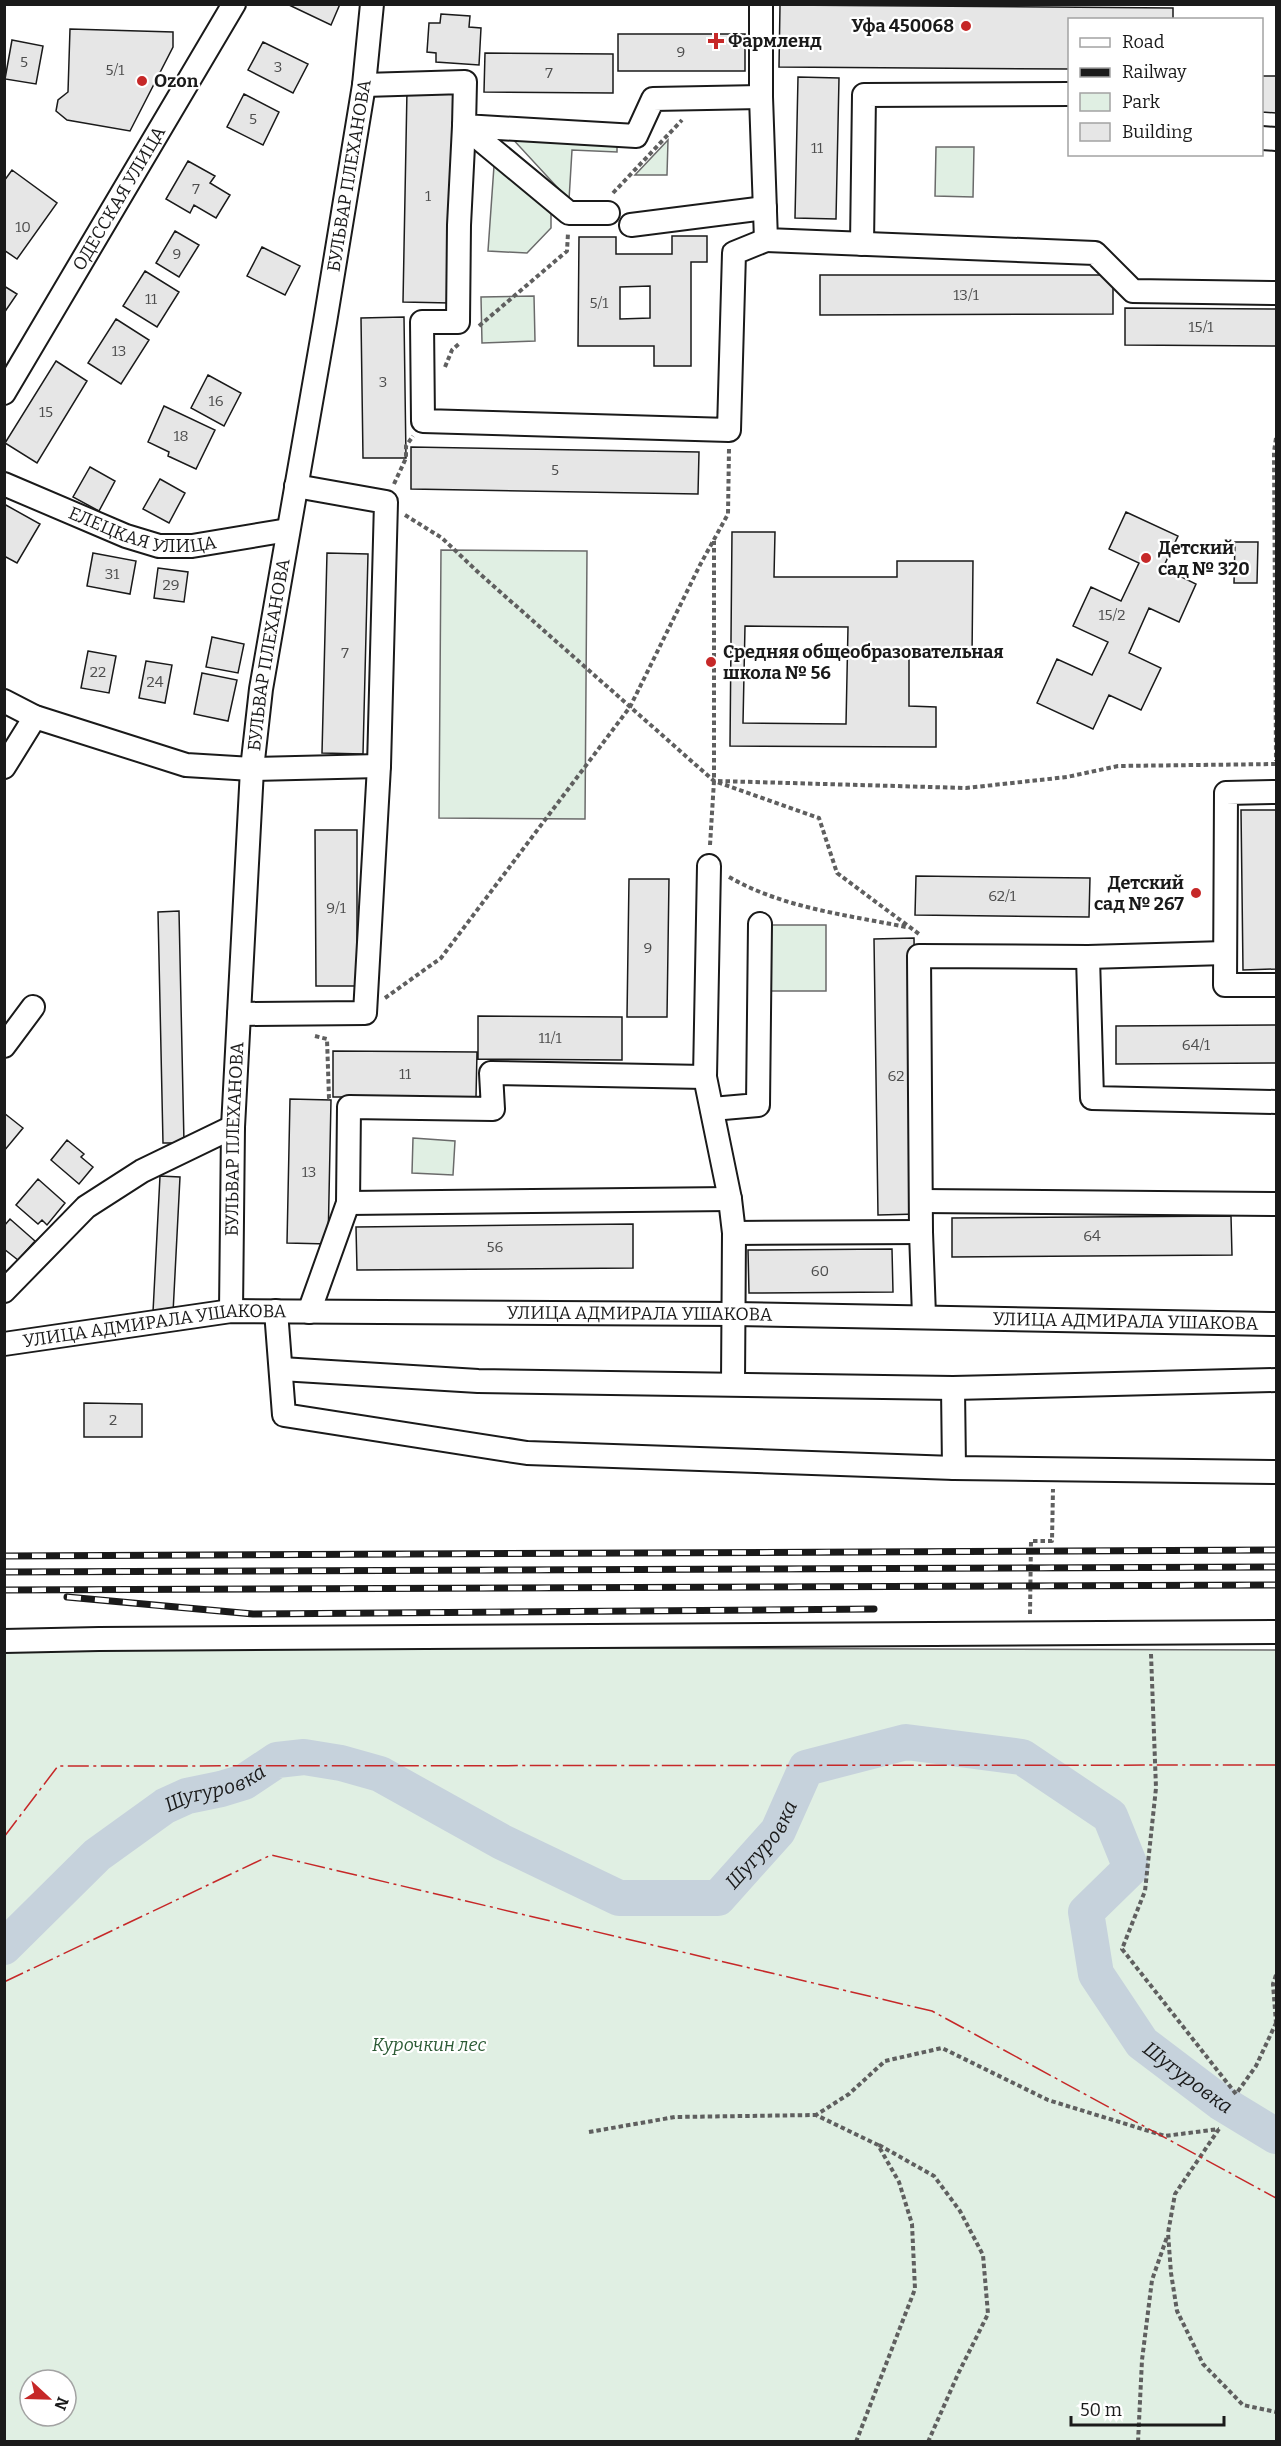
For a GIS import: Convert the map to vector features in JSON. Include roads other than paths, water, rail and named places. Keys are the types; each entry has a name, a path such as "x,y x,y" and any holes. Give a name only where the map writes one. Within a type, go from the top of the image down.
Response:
{"street":[{"name":"ОДЕССКАЯ УЛИЦА","path":"4,393 234,4"},
{"path":"761,4 761,97 766,240"},
{"name":"БУЛЬВАР ПЛЕХАНОВА","path":"231,1311 232,1127 252,769 261,689 364,85 371,6"},
{"path":"364,85 465,82 459,225 458,322 422,322 423,421 729,430 734,253 766,240 1095,253 1133,291 1276,293"},
{"path":"862,244 864,95 1068,94"},
{"path":"464,126 636,136 653,99 761,97"},
{"path":"464,126 569,213 608,213"},
{"path":"631,225 765,208"},
{"name":"ЕЛЕЦКАЯ УЛИЦА","path":"4,484 126,536 159,546 192,546 288,530"},
{"path":"239,1014 365,1013 379,766 386,502 296,486"},
{"path":"4,701 35,717 186,765 252,769 379,766"},
{"path":"4,767 35,717"},
{"path":"1276,792 1226,793 1225,953 1225,985 1276,985"},
{"path":"709,866 705,1077 730,1199 734,1233 733,1384"},
{"path":"711,1109 758,1106 760,924"},
{"path":"924,1316 921,1232 920,956 1088,957 1225,953"},
{"path":"1088,957 1092,1098 1276,1102"},
{"path":"4,1046 33,1007"},
{"path":"309,1312 348,1203 349,1107 493,1109 491,1073 705,1077"},
{"path":"4,1291 86,1207 142,1171 232,1127"},
{"path":"348,1203 730,1199"},
{"path":"921,1201 1276,1204"},
{"path":"734,1233 921,1232"},
{"name":"УЛИЦА АДМИРАЛА УШАКОВА","path":"4,1344 231,1311 924,1316 1276,1324"},
{"path":"276,1311 284,1415 527,1453 954,1468 1276,1473"},
{"path":"281,1369 478,1381 953,1388 1276,1380"},
{"path":"953,1388 954,1468"},
{"path":"4,1641 1150,1631 1276,1632"}],"waterway":[{"name":"Шугуровка","path":"4,1947 97,1855 165,1806 187,1796 244,1782 277,1760 304,1757 341,1763 380,1774 502,1842 619,1898 718,1898 778,1831 806,1768 906,1742 1022,1757 1110,1816 1131,1868 1086,1912 1096,1974 1142,2043 1220,2102 1276,2136"}],"railway":[{"path":"4,1556 1276,1550"},
{"path":"4,1572 1276,1567"},
{"path":"4,1590 1276,1585"},
{"path":"67,1597 253,1614 874,1609"}],"place":[{"name":"Уфа 450068","path":"966,26"},
{"name":"Фармленд","path":"716,41"},
{"name":"Ozon","path":"142,81"},
{"name":"Детский сад № 320","path":"1146,558"},
{"name":"Средняя общеобразовательная школа № 56","path":"711,662"},
{"name":"Детский сад № 267","path":"1196,893"}],"park label":[{"name":"Курочкин лес","path":"429,2045"}]}
